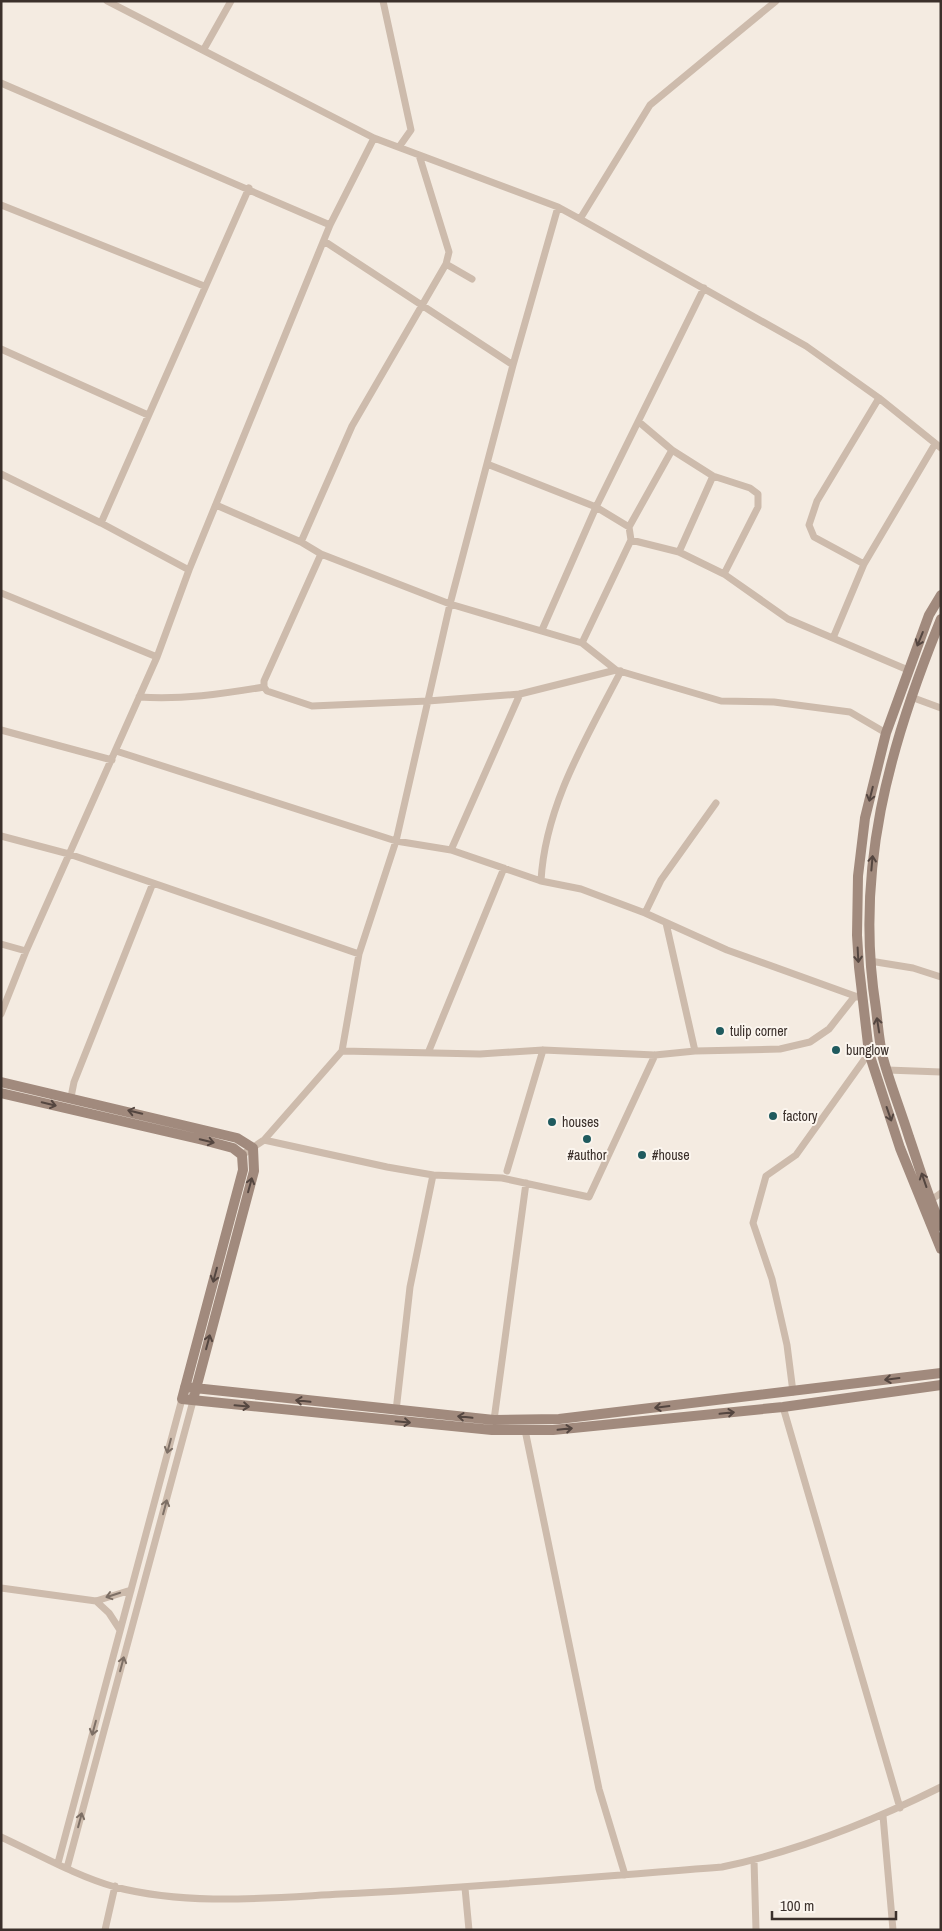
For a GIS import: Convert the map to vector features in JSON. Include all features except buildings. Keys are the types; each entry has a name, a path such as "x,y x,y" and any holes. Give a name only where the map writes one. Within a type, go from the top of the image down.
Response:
{"street":[{"path":"107,1 204,49 374,138 558,207 806,346 879,398 938,447 864,564 833,638"},
{"path":"204,49 231,1"},
{"path":"383,1 411,130 399,147"},
{"path":"580,219 650,105 776,1"},
{"path":"1,83 330,225"},
{"path":"1,1014 26,951 157,657 188,570 330,225 374,138"},
{"path":"301,542 352,426 446,264 449,252 419,155"},
{"path":"101,523 248,188"},
{"path":"1,205 204,286"},
{"path":"242,1155 264,1140 342,1051 359,954 396,841 450,604 513,365 558,207"},
{"path":"324,241 513,365"},
{"path":"446,264 472,279"},
{"path":"542,630 596,507 640,422 704,288"},
{"path":"1,348 148,415"},
{"path":"864,564 814,537 809,525 817,501 879,398"},
{"path":"640,422 672,450 713,476 750,488 758,494 758,507 724,574"},
{"path":"582,644 631,540 629,527 672,450"},
{"path":"487,464 596,507 629,527"},
{"path":"1,474 101,523 188,570"},
{"path":"679,552 713,476"},
{"path":"216,505 301,542 321,554 450,604 542,630 582,644 619,671 721,702 774,702 850,712 886,733"},
{"path":"631,540 679,552 724,574 788,619 908,670"},
{"path":"264,687 264,681 321,554"},
{"path":"1,593 157,657"},
{"path":"941,595 930,615 908,670 886,733 860,847 857,935 859,996 869,1053 900,1148 941,1249"},
{"path":"941,619 911,697 892,755 878,813 870,890 870,961 883,1057 941,1226"},
{"path":"139,697 162,698 216,695 264,687 267,690 312,706 428,701 520,694 619,671"},
{"path":"541,881 544,850 568,773 619,671"},
{"path":"451,850 520,694"},
{"path":"911,697 941,708"},
{"path":"1,730 112,760"},
{"path":"116,751 396,841 451,850 541,881 581,889 645,913 727,950 859,996"},
{"path":"645,913 662,880 716,803"},
{"path":"1,836 70,854 359,954"},
{"path":"428,1053 504,868"},
{"path":"71,1097 74,1082 154,883"},
{"path":"666,923 695,1051"},
{"path":"1,944 26,951"},
{"path":"870,961 913,968 941,977"},
{"path":"342,1051 480,1054 543,1050 655,1055 695,1051 780,1048 810,1042 828,1029 859,996"},
{"path":"507,1171 543,1050"},
{"path":"793,1392 787,1345 772,1279 753,1223 766,1176 796,1155 869,1053"},
{"path":"264,1140 378,1166 433,1175 502,1178 584,1198 592,1195 655,1055"},
{"path":"887,1070 941,1072"},
{"path":"3,1088 71,1097 236,1138 253,1148"},
{"path":"3,1088 233,1148 242,1155 243,1170 190,1388 193,1402 67,1868"},
{"path":"58,1863 182,1399 190,1388 254,1171 253,1148"},
{"path":"396,1410 410,1287 433,1175"},
{"path":"494,1420 526,1183"},
{"path":"931,1200 941,1193"},
{"path":"190,1388 494,1420 559,1419 941,1373"},
{"path":"182,1399 193,1402 492,1430 553,1430 783,1407 941,1385"},
{"path":"783,1407 900,1808"},
{"path":"525,1430 599,1789 625,1875"},
{"path":"1,1588 96,1601 131,1590"},
{"path":"96,1601 109,1613 120,1630"},
{"path":"1,1837 67,1868 114,1886 188,1898 231,1899 465,1888 722,1867 780,1854 882,1816 941,1787"},
{"path":"882,1816 893,1930"},
{"path":"754,1860 756,1930"},
{"path":"106,1930 114,1886"},
{"path":"465,1888 469,1930"}],"place":[{"name":"tulip corner","path":"720,1031"},
{"name":"bunglow","path":"836,1050"},
{"name":"factory","path":"773,1116"},
{"name":"houses","path":"552,1122"},
{"name":"#author","path":"587,1139"},
{"name":"#house","path":"642,1155"}]}
